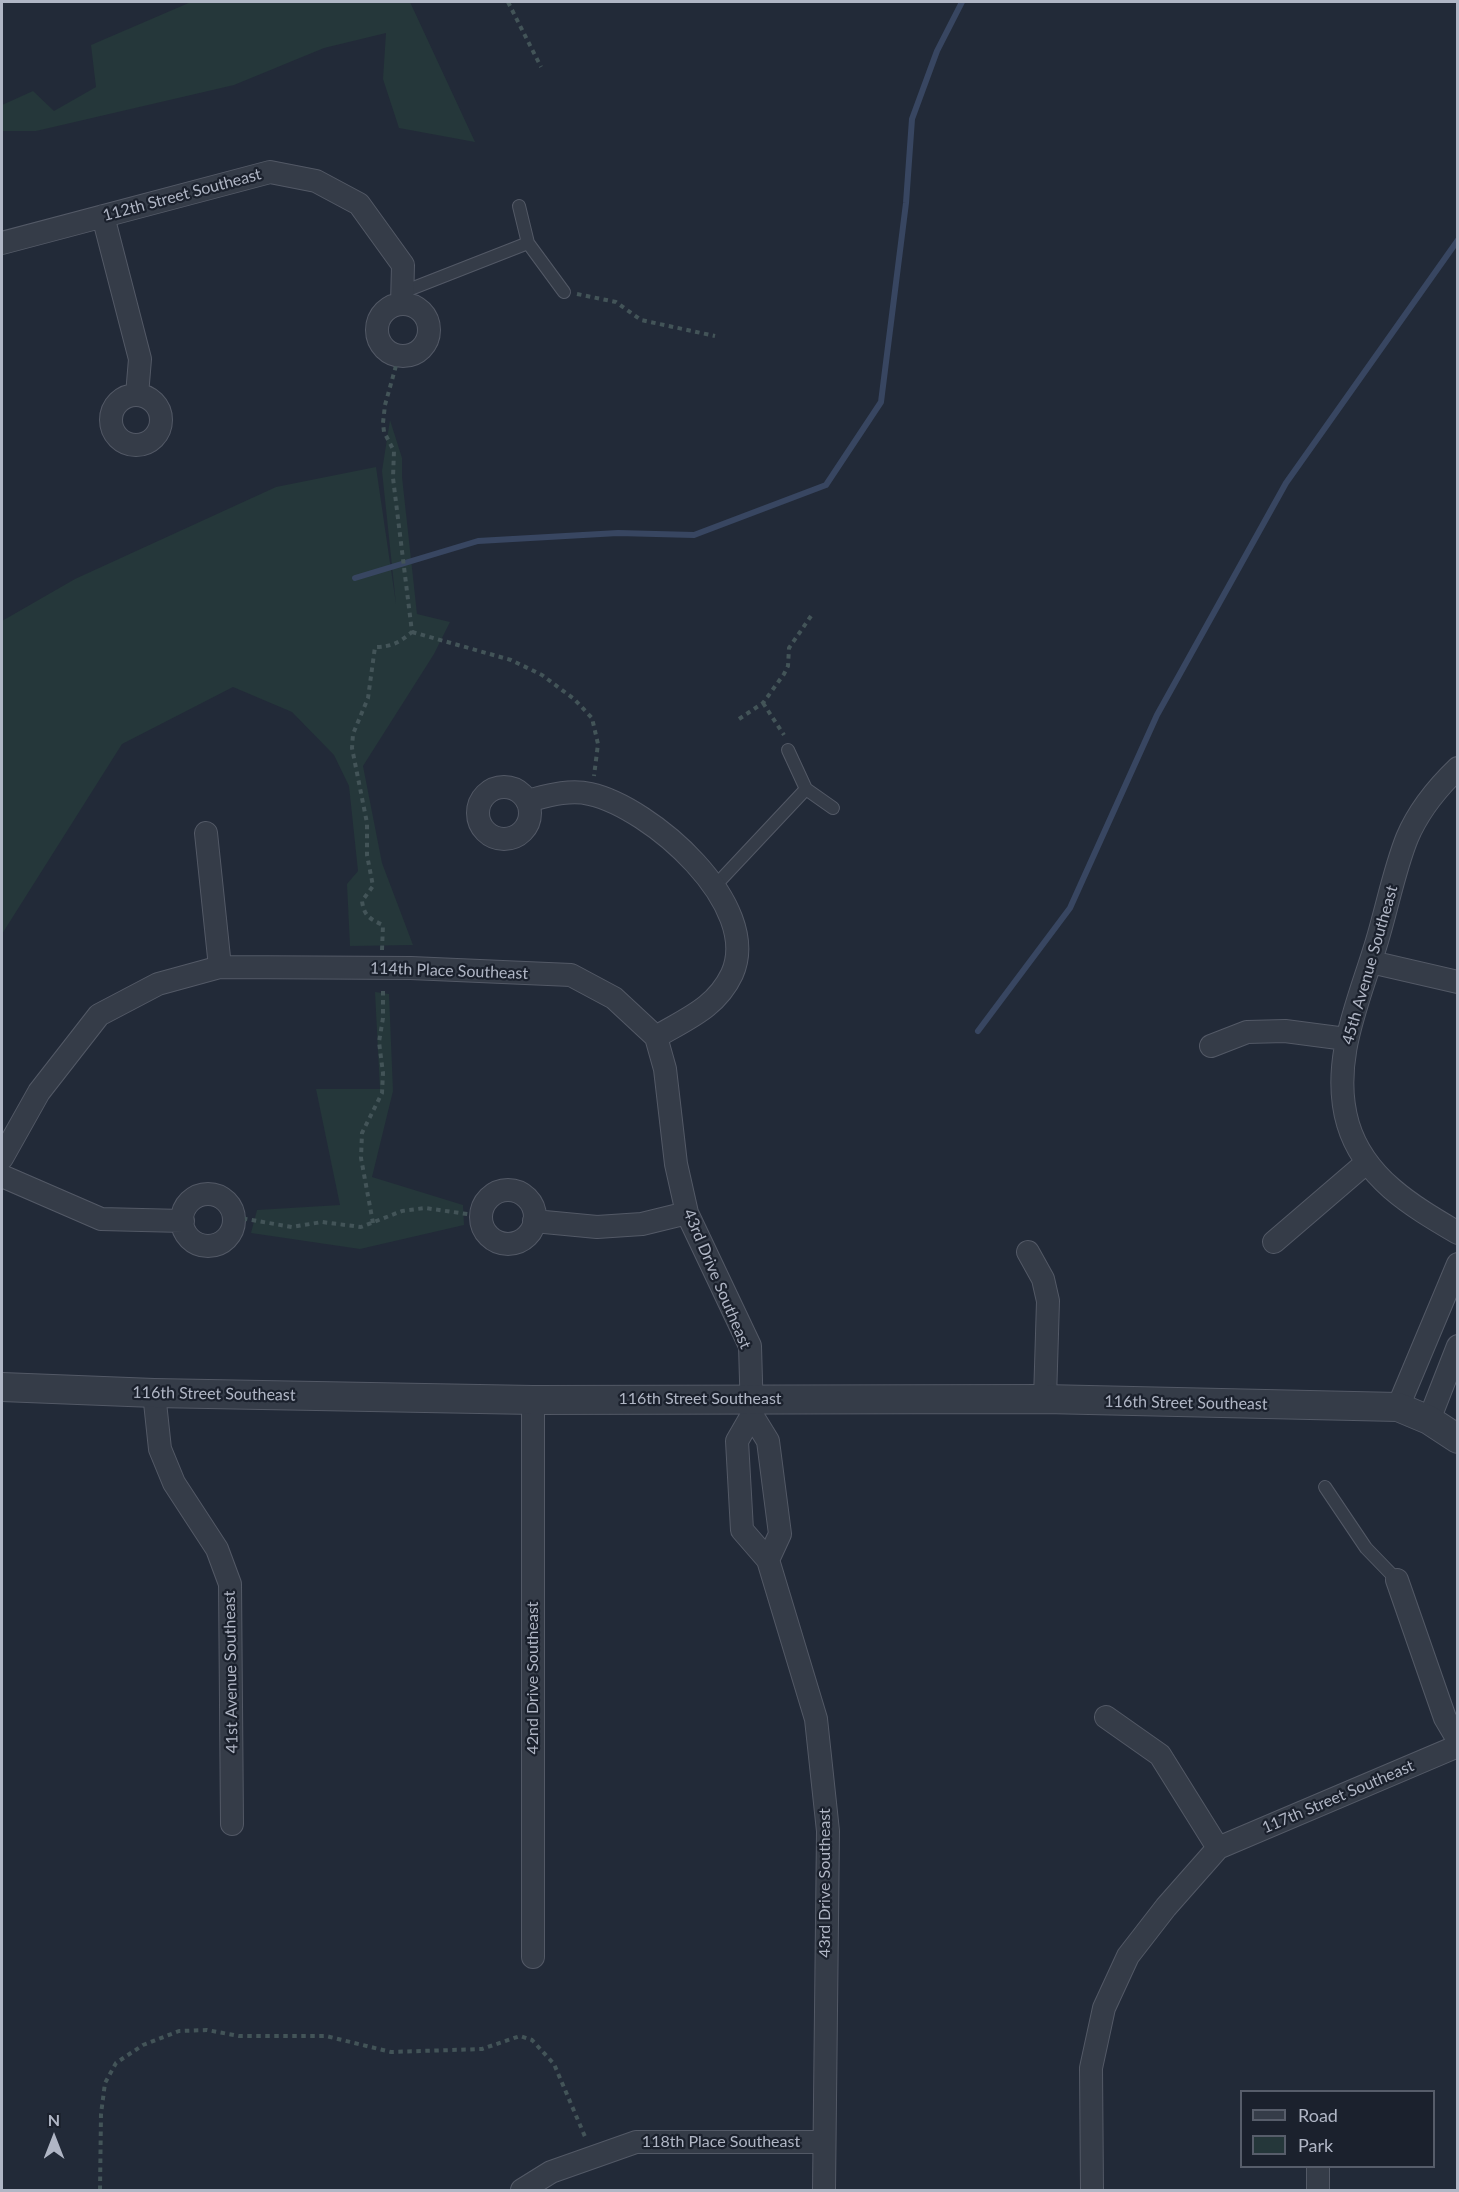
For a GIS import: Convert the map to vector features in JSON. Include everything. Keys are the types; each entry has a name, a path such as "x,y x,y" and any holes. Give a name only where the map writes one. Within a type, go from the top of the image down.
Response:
{"street":[{"name":"112th Street Southeast","path":"2,243 270,172 316,181 359,204 403,265 402,298"},
{"path":"103,216 140,359 137,395"},
{"path":"402,298 423,313 429,332 418,351 399,356 390,353 381,344 377,325 387,309 402,298"},
{"name":"45th Avenue Southeast","path":"1458,768 1441,784 1407,838 1346,1040 1342,1089 1348,1125 1366,1163 1402,1199 1458,1233"},
{"path":"527,801 556,793 587,793 629,808 672,838 723,896 737,941 732,973 712,1004 656,1037"},
{"path":"206,833 220,968"},
{"path":"1371,962 1458,982"},
{"name":"114th Place Southeast","path":"2,1158 39,1092 99,1015 158,984 220,968 382,968 571,975 614,998 656,1037"},
{"path":"1211,1046 1247,1032 1285,1031 1346,1040"},
{"name":"43rd Drive Southeast","path":"656,1037 665,1069 676,1164 687,1213 750,1346 751,1407 737,1441 742,1530 768,1560 816,1719 828,1831 824,2190"},
{"path":"1274,1242 1366,1163"},
{"path":"2,1176 101,1219 183,1221"},
{"path":"504,1190 514,1191 530,1202 534,1221 524,1238 508,1244 498,1242 488,1235 481,1216 489,1198 504,1190"},
{"path":"206,1195 225,1200 234,1217 234,1227 227,1238 210,1246 192,1240 184,1230 183,1221 187,1205 197,1197 206,1195"},
{"path":"534,1221 597,1227 642,1224 687,1213"},
{"path":"1028,1252 1043,1279 1048,1300 1045,1399"},
{"path":"1458,1264 1398,1407 1429,1420 1458,1439"},
{"path":"1429,1420 1458,1346"},
{"name":"116th Street Southeast","path":"2,1387 154,1393 533,1400 751,1407 1045,1399 1398,1407"},
{"name":"41st Avenue Southeast","path":"154,1393 160,1449 174,1482 217,1549 230,1584 232,1824"},
{"name":"42nd Drive Southeast","path":"533,1400 533,1957"},
{"path":"751,1407 768,1441 780,1534 768,1560"},
{"path":"1397,1580 1445,1718 1458,1740"},
{"path":"1092,2190 1091,2068 1104,2008 1128,1956 1166,1907 1218,1848 1160,1755 1106,1717"},
{"name":"117th Street Southeast","path":"1218,1848 1458,1746"},
{"name":"118th Place Southeast","path":"522,2190 551,2172 636,2142 712,2140 823,2142"},
{"path":"1318,2168 1318,2190"}],"lane":[{"path":"519,206 528,243 564,292"},
{"path":"402,298 528,243"},
{"path":"788,750 806,789 832,808"},
{"path":"714,887 806,789"},
{"path":"1325,1487 1366,1548 1397,1580"}],"path":[{"path":"508,2 540,67"},
{"path":"564,292 616,303 641,321 715,336"},
{"path":"399,356 385,405 383,423 384,432 394,451 393,478 412,632"},
{"path":"739,719 763,703 784,674 788,666 789,648 811,616"},
{"path":"412,632 512,660 542,675 574,699 592,718 598,744 597,765 587,793"},
{"path":"373,1223 361,1158 362,1133 382,1094 383,1073 379,1042 383,1018 383,925 368,918 362,901 373,886 367,855 367,824 354,768 353,734 368,698 375,647 388,647 400,642 412,632"},
{"path":"763,703 783,732 788,750"},
{"path":"234,1217 292,1227 322,1222 361,1227 402,1211 425,1208 481,1216"},
{"path":"100,2190 101,2114 105,2083 116,2063 143,2045 179,2031 207,2030 239,2036 326,2036 391,2052 482,2049 520,2036 532,2040 554,2064 569,2094 593,2157"}],"green space":[{"path":"191,2 410,2 475,142 399,128 383,79 386,33 324,48 234,85 36,131 2,131 2,105 33,91 54,111 96,87 91,45"},
{"path":"390,420 402,458 402,477 417,614 450,622 434,654 363,766 382,863 413,945 350,946 347,884 358,871 349,786 334,755 292,712 233,687 122,744 2,934 2,621 75,579 276,487 376,467 396,604 382,471"},
{"path":"375,992 389,994 393,1091 372,1177 463,1205 464,1225 360,1249 251,1233 257,1210 340,1205 316,1089 380,1089"}],"waterway":[{"path":"355,578 478,541 618,533 694,535 826,485 881,402 906,203 912,119 937,51 962,2"},
{"path":"978,1031 1070,908 1157,715 1286,483 1458,240"}]}
